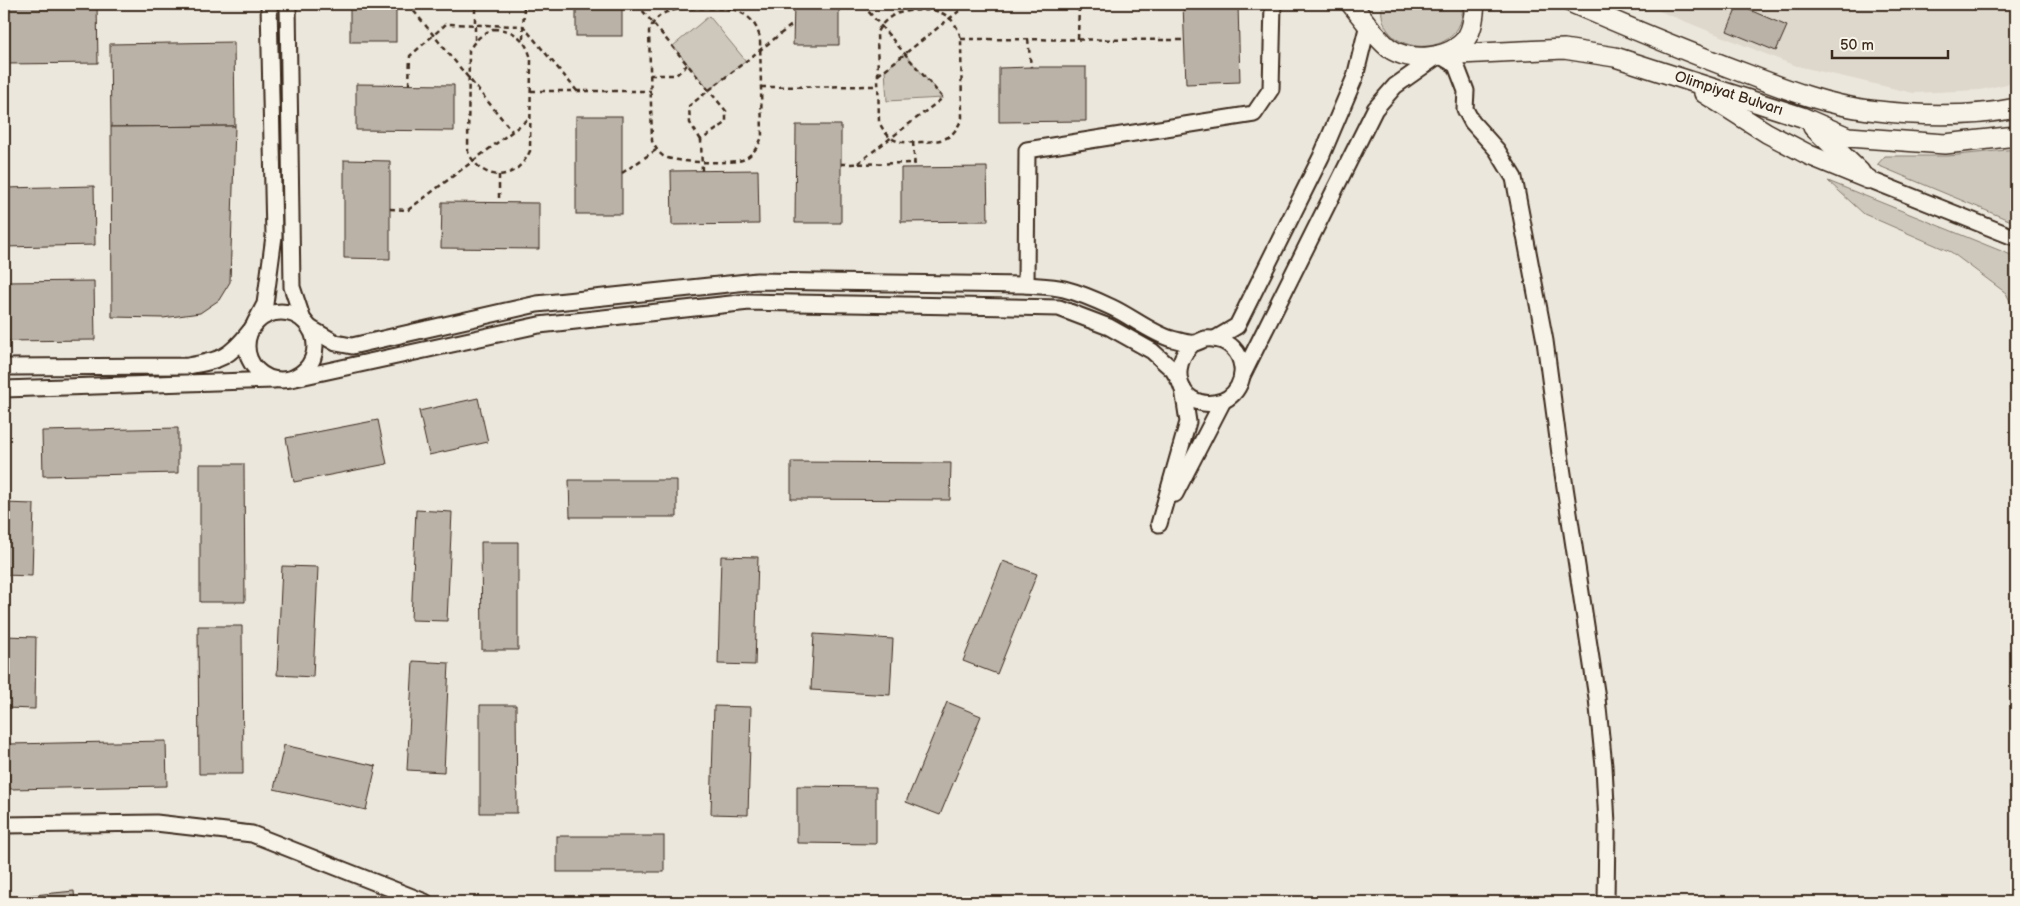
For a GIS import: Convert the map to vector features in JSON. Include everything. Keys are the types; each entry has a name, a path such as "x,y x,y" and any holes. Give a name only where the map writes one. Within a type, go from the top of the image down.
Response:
{"main road":[{"path":"1351,4 1368,24"},
{"path":"1368,4 1368,24"},
{"path":"1439,55 1454,48 1466,38 1472,22 1475,4"},
{"name":"Olimpiyat Bulvarı","path":"1574,4 1679,49 1825,101 1868,110 1932,115 1985,114 2016,108"},
{"name":"Olimpiyat Bulvarı","path":"1368,24 1388,47 1399,54 1412,58 1564,49 1615,57 1802,117 1848,137 1945,144 2016,136"},
{"path":"1682,78 1767,133 1809,155 1868,179"},
{"path":"1773,84 1802,117 1868,179"},
{"path":"1868,179 1860,164 1863,148 1873,139"}],"street":[{"path":"4,367 188,366 214,361 236,350 265,304 274,236 269,4"},
{"path":"288,4 292,287 314,338 315,348 313,359 308,368 300,375 291,379"},
{"path":"1026,285 1027,150 1254,114 1271,89 1273,4"},
{"path":"1215,339 1237,326 1321,156 1355,78 1368,24"},
{"path":"4,388 291,379 539,324 749,302 1059,308 1109,327 1152,351 1173,370 1181,385 1191,397 1201,402 1212,404 1223,401 1232,395 1239,386 1242,376 1374,109 1395,86 1439,55 1456,65 1466,90 1465,109 1472,122 1497,150 1514,178 1545,341 1597,698 1604,766 1607,825 1606,902"},
{"path":"1868,179 2016,238"},
{"path":"274,380 264,377 256,370 250,362 247,346 252,327 264,316 273,312 294,314 336,343 352,346 537,304 757,281 1026,285 1063,288 1111,307 1169,338 1194,343"},
{"path":"1223,401 1159,524 1188,422 1178,369 1180,359 1194,343 1215,339 1233,348 1239,356 1242,376"},
{"path":"4,825 156,823 252,834 425,902"}],"path":[{"path":"408,4 512,131"},
{"path":"475,4 475,40"},
{"path":"523,39 524,4"},
{"path":"637,4 726,111 726,123 701,140"},
{"path":"858,163 943,98 862,4"},
{"path":"878,75 968,4"},
{"path":"1078,39 1079,4"},
{"path":"732,9 742,12 751,18 759,32 762,137 758,147 751,154 742,160 732,162 673,161 664,157 656,150 652,140 650,91 649,31 653,23 662,14 672,10 732,9"},
{"path":"933,10 944,13 958,28 961,39 962,118 958,128 942,141 900,143 883,132 878,122 878,32 881,26 891,16 900,12 933,10"},
{"path":"409,85 410,56 446,24 475,24 523,26 577,91"},
{"path":"702,171 701,140 690,123 689,106 794,24"},
{"path":"499,29 514,33 523,39 529,48 531,59 530,151 518,168 509,173 499,175 484,171 472,161 468,152 469,50 475,40 483,33 499,29"},
{"path":"961,39 1185,40"},
{"path":"1028,39 1030,67"},
{"path":"650,75 676,75 688,65"},
{"path":"761,87 878,86"},
{"path":"531,91 650,91"},
{"path":"390,209 408,210 530,117"},
{"path":"913,142 915,168"},
{"path":"622,173 656,150"},
{"path":"841,164 914,163"},
{"path":"499,175 499,202"}],"shaded area":[{"path":"1382,4 1462,4 1460,23 1451,36 1438,44 1422,46 1406,44 1393,36 1384,22"},
{"path":"1642,4 2016,4 2016,82 1980,90 1913,93 1793,65"},
{"path":"709,16 746,61 709,90 673,46"},
{"path":"905,54 943,98 887,101 885,70"},
{"path":"2016,149 2016,223 1877,165 1885,156 1948,156"},
{"path":"1828,181 2016,257 2016,313 2006,293 1951,252 1864,214"}],"building":[{"path":"97,4 98,63 4,64 4,6"},
{"path":"350,4 396,4 396,42 350,42"},
{"path":"576,4 622,4 622,36 576,36"},
{"path":"794,4 839,4 839,45 793,45"},
{"path":"1183,4 1238,4 1240,82 1186,84"},
{"path":"1738,5 1787,26 1776,51 1727,31"},
{"path":"234,42 235,126 111,127 110,44"},
{"path":"1086,67 1086,121 999,122 999,68"},
{"path":"356,84 454,85 454,131 356,130"},
{"path":"576,116 622,116 622,214 576,214"},
{"path":"796,125 841,125 841,223 795,223"},
{"path":"235,126 230,282 219,300 200,313 163,318 112,317 111,127"},
{"path":"344,160 390,161 390,259 344,258"},
{"path":"987,167 988,221 901,222 901,168"},
{"path":"758,170 759,224 672,225 671,171"},
{"path":"94,186 95,245 4,247 4,188"},
{"path":"442,202 539,203 539,249 441,248"},
{"path":"94,281 95,340 4,341 4,282"},
{"path":"478,398 488,442 429,455 419,411"},
{"path":"378,420 387,464 294,482 286,438"},
{"path":"178,428 178,473 43,476 42,431"},
{"path":"791,462 951,463 950,500 791,499"},
{"path":"200,464 244,464 245,602 200,602"},
{"path":"569,480 677,480 677,517 570,517"},
{"path":"4,503 34,504 32,576 4,575"},
{"path":"416,510 452,512 447,621 411,620"},
{"path":"481,542 518,542 518,650 482,650"},
{"path":"721,556 758,557 755,665 718,664"},
{"path":"1003,561 1037,574 997,674 963,661"},
{"path":"282,566 318,567 313,677 277,675"},
{"path":"198,626 242,626 243,774 199,774"},
{"path":"814,634 893,639 890,695 811,690"},
{"path":"4,636 36,637 35,709 4,708"},
{"path":"413,661 449,663 444,772 407,770"},
{"path":"947,702 981,716 940,815 906,802"},
{"path":"480,705 516,705 517,813 480,813"},
{"path":"714,706 751,707 748,815 711,814"},
{"path":"166,741 167,786 9,789 8,744"},
{"path":"284,745 376,766 366,810 274,789"},
{"path":"797,786 876,787 876,844 797,843"},
{"path":"557,836 664,836 664,872 557,872"},
{"path":"74,891 75,902 4,902 4,898"}]}
